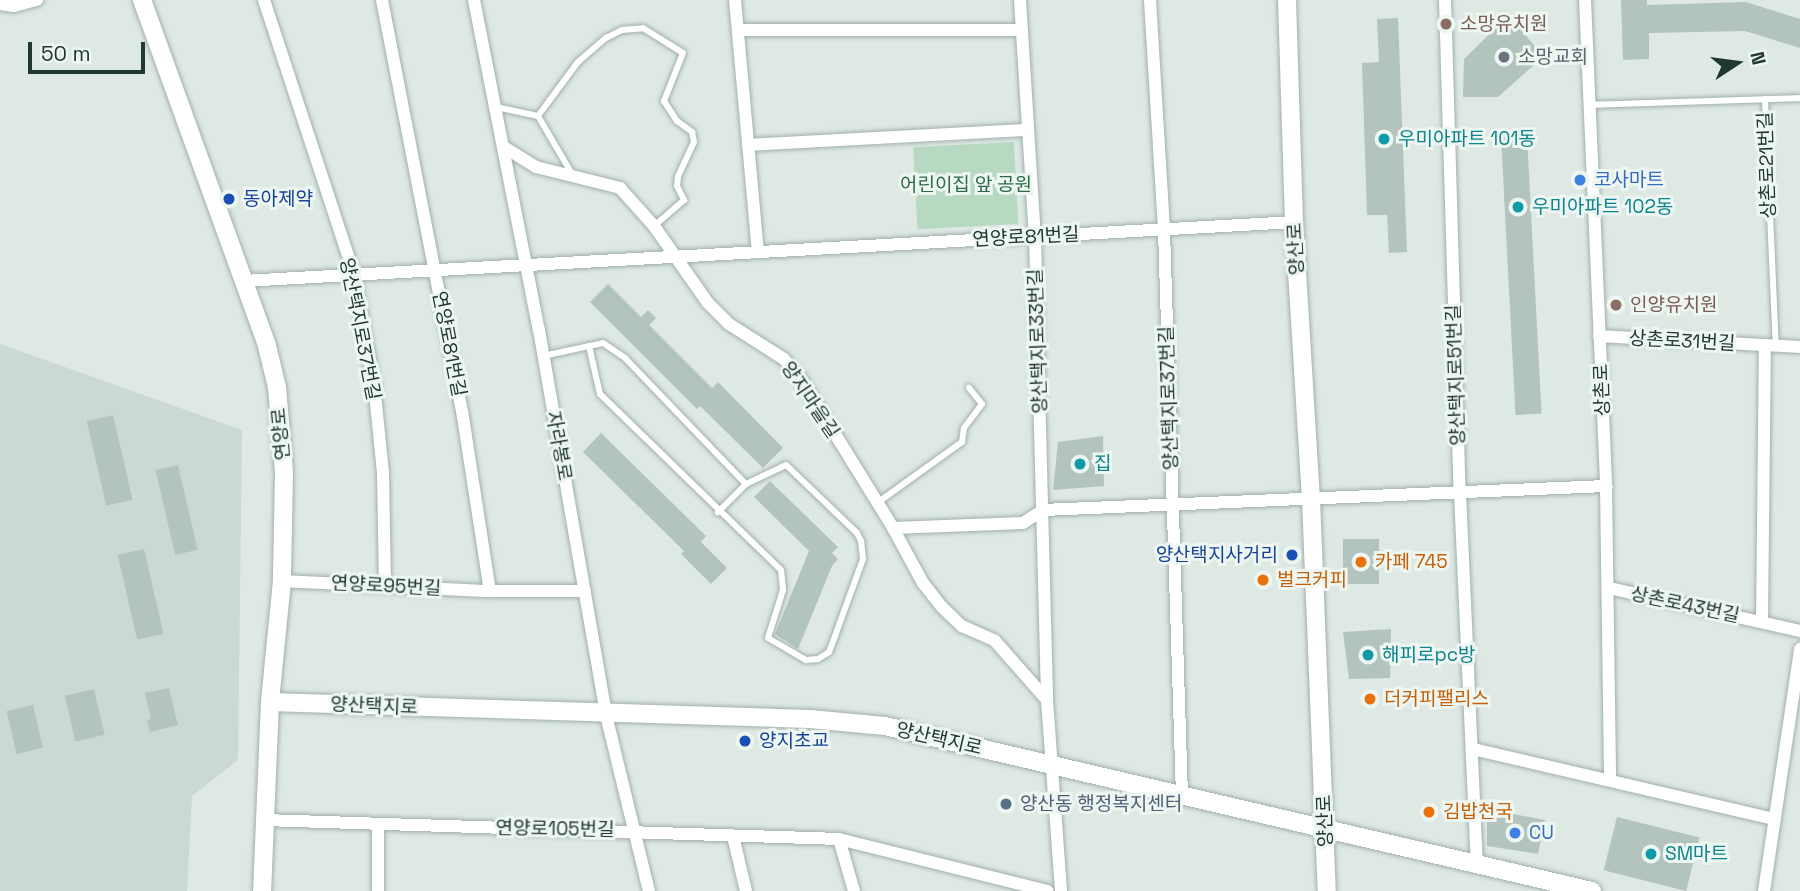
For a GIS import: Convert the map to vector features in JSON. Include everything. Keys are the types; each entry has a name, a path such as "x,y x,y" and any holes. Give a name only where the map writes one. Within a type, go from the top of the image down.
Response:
{"street":[{"path":"0,4 14,6 37,0"},
{"name":"연양로","path":"142,0 267,346 277,387 284,472 282,581 271,702 262,891"},
{"name":"양산택지로37번길","path":"264,0 354,274 374,384 382,459 386,586"},
{"name":"연양로81번길","path":"382,0 463,417 490,591"},
{"name":"자라봉로","path":"474,0 543,356 606,715 649,891"},
{"path":"735,0 758,252"},
{"name":"양산택지로33번길","path":"1020,0 1035,237 1048,700 1061,891"},
{"name":"양산택지로37번길","path":"1150,0 1164,230 1182,797"},
{"name":"양산로","path":"1287,0 1294,222 1311,499 1327,891"},
{"name":"양산택지로51번길","path":"1445,0 1460,493 1477,863"},
{"name":"상촌로","path":"1585,0 1606,486 1610,779"},
{"path":"738,30 1022,30"},
{"path":"748,145 1028,130"},
{"name":"양지마을길","path":"504,147 536,167 620,188 654,226 708,303 722,317 767,346 793,369 893,528 923,583 942,607 962,626 995,641 1048,700"},
{"name":"연양로81번길","path":"243,281 1294,222"},
{"name":"상촌로31번길","path":"1600,336 1800,346"},
{"name":"상촌로43번길","path":"1762,622 1771,345"},
{"path":"893,528 1023,523 1043,510 1606,486"},
{"name":"연양로95번길","path":"282,581 490,591 585,590"},
{"name":"상촌로43번길","path":"1609,588 1800,631"},
{"path":"1764,891 1800,649"},
{"name":"양산택지로","path":"271,702 847,721 885,726 1592,891"},
{"path":"1473,749 1775,819"},
{"name":"연양로105번길","path":"264,820 377,826 633,830 839,839 1048,891"},
{"path":"377,826 378,891"},
{"path":"733,836 746,891"},
{"path":"839,839 854,891"}],"lane":[{"path":"538,116 578,62 606,37 622,30 643,28 683,53 664,102 677,121 692,132 694,142 678,177 677,186 684,200 654,226"},
{"name":"상촌로21번길","path":"1589,105 1800,98"},
{"name":"상촌로21번길","path":"1765,99 1771,345"},
{"path":"496,107 538,116 572,175"},
{"path":"543,356 603,343 625,358 746,484"},
{"path":"589,346 600,394 718,512 781,570 783,590 768,638 806,660 818,659 829,652 863,559 863,549 857,533 786,465 746,484 718,512"},
{"path":"877,503 962,442 964,428 982,404 968,388"}],"shaded area":[{"path":"0,344 242,430 238,760 192,796 187,891 0,891"}],"green space":[{"name":"어린이집 앞 공원","path":"1014,142 1018,224 917,229 913,147"}],"building":[{"path":"1621,0 1647,0 1647,5 1746,2 1800,19 1800,48 1745,31 1649,33 1649,59 1623,60"},
{"name":"소망교회","path":"1508,16 1544,56 1498,97 1463,97 1464,59"},
{"name":"우미아파트 101동","path":"1398,18 1407,252 1389,253 1387,215 1367,215 1362,63 1379,62 1377,19"},
{"path":"1527,136 1542,414 1516,415 1501,137"},
{"path":"608,284 641,317 648,310 656,318 649,325 712,388 718,382 783,448 763,468 700,406 697,409 590,302"},
{"path":"113,415 133,500 106,506 87,421"},
{"path":"601,433 706,536 701,542 727,568 711,584 681,554 684,551 583,452"},
{"name":"집","path":"1103,436 1104,486 1053,490 1058,442"},
{"path":"178,465 198,550 175,555 156,470"},
{"path":"770,481 838,547 832,553 838,559 832,566 798,649 775,634 809,551 754,497"},
{"name":"카페 745","path":"1343,539 1379,539 1379,584 1343,584"},
{"path":"144,549 164,634 137,640 118,555"},
{"name":"해피로pc방","path":"1391,629 1390,678 1349,679 1343,632"},
{"path":"169,688 178,725 150,732 147,720 151,719 145,693"},
{"path":"94,689 105,735 75,742 65,696"},
{"path":"33,705 43,748 17,754 7,711"},
{"name":"CU","path":"1487,809 1545,820 1538,854 1487,846"},
{"name":"SM마트","path":"1617,817 1699,838 1686,891 1604,870"}],"place":[{"name":"소망유치원","path":"1446,24"},
{"name":"소망교회","path":"1504,57"},
{"name":"우미아파트 101동","path":"1384,139"},
{"name":"코사마트","path":"1580,180"},
{"name":"동아제약","path":"229,199"},
{"name":"우미아파트 102동","path":"1518,207"},
{"name":"인양유치원","path":"1616,305"},
{"name":"집","path":"1080,464"},
{"name":"양산택지사거리","path":"1292,555"},
{"name":"카페 745","path":"1361,562"},
{"name":"벌크커피","path":"1263,580"},
{"name":"해피로pc방","path":"1368,655"},
{"name":"더커피팰리스","path":"1370,699"},
{"name":"양지초교","path":"745,741"},
{"name":"양산동 행정복지센터","path":"1006,804"},
{"name":"김밥천국","path":"1429,812"},
{"name":"CU","path":"1515,833"},
{"name":"SM마트","path":"1651,854"}]}
